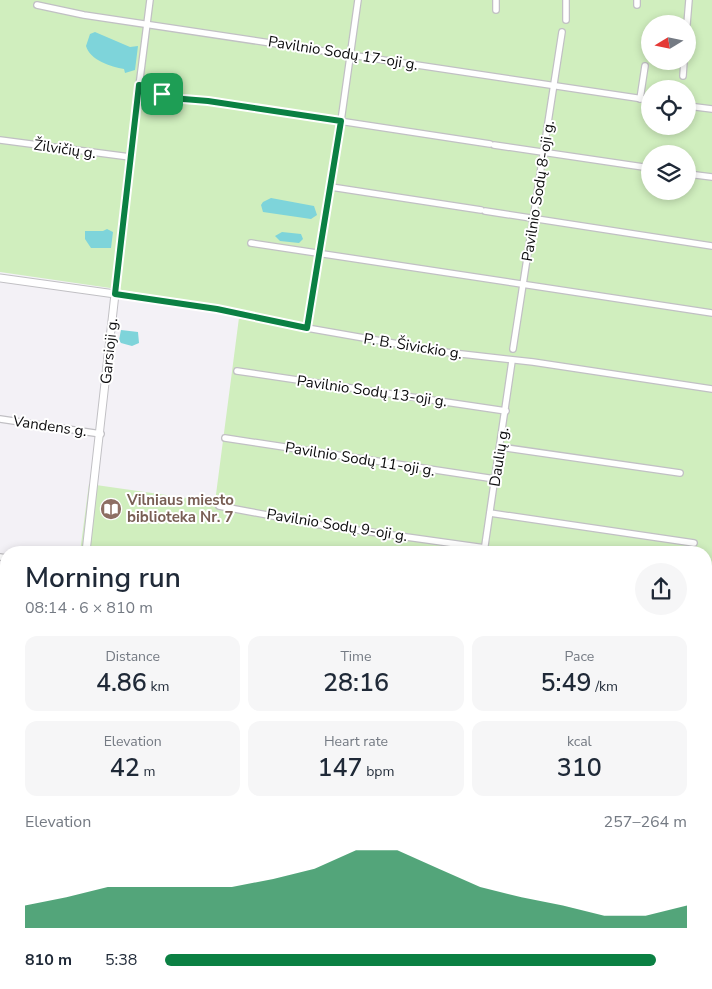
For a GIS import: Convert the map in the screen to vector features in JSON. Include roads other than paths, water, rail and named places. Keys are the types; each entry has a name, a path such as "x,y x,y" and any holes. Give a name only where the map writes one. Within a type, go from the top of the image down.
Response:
{"street":[{"name":"Garsioji g.","path":"87,546 101,434 130,157 150,0"},
{"path":"307,328 331,187 358,0"},
{"path":"496,0 496,10"},
{"path":"566,0 566,20"},
{"path":"688,15 689,0"},
{"name":"Pavilnio Sodų 17-oji g.","path":"37,5 147,24 640,99"},
{"name":"Pavilnio Sodų 8-oji g.","path":"513,349 562,32"},
{"path":"640,99 644,70"},
{"path":"683,70 683,76"},
{"path":"139,85 152,87 171,98 208,101 641,167"},
{"path":"696,107 712,109"},
{"name":"Žilvičių g.","path":"0,140 130,157"},
{"path":"696,175 712,178"},
{"path":"331,187 712,246"},
{"path":"251,243 712,313"},
{"path":"0,278 115,294"},
{"name":"P. B. Šivickio g.","path":"115,294 217,309 307,328 444,352 532,362 712,389"},
{"name":"Daulių g.","path":"485,546 512,361"},
{"name":"Pavilnio Sodų 13-oji g.","path":"237,371 506,411"},
{"name":"Vandens g.","path":"0,419 101,434"},
{"name":"Pavilnio Sodų 11-oji g.","path":"225,438 495,479"},
{"path":"500,446 680,473"},
{"name":"Pavilnio Sodų 9-oji g.","path":"219,506 321,525 458,546"},
{"path":"490,513 694,543"}],"water":[{"path":"95,32 130,47 138,46 135,70 125,73 124,69 107,65 96,59 86,46 90,34"},
{"path":"271,198 314,206 317,215 311,219 263,212 261,205"},
{"path":"107,229 113,232 111,248 91,248 85,239 85,231 103,231"},
{"path":"282,232 301,234 303,239 299,243 280,241 275,236"},
{"path":"121,330 138,332 139,343 132,346 121,343 119,340"}],"place":[{"name":"Vilniaus miesto biblioteka Nr. 7","path":"111,509"}]}
